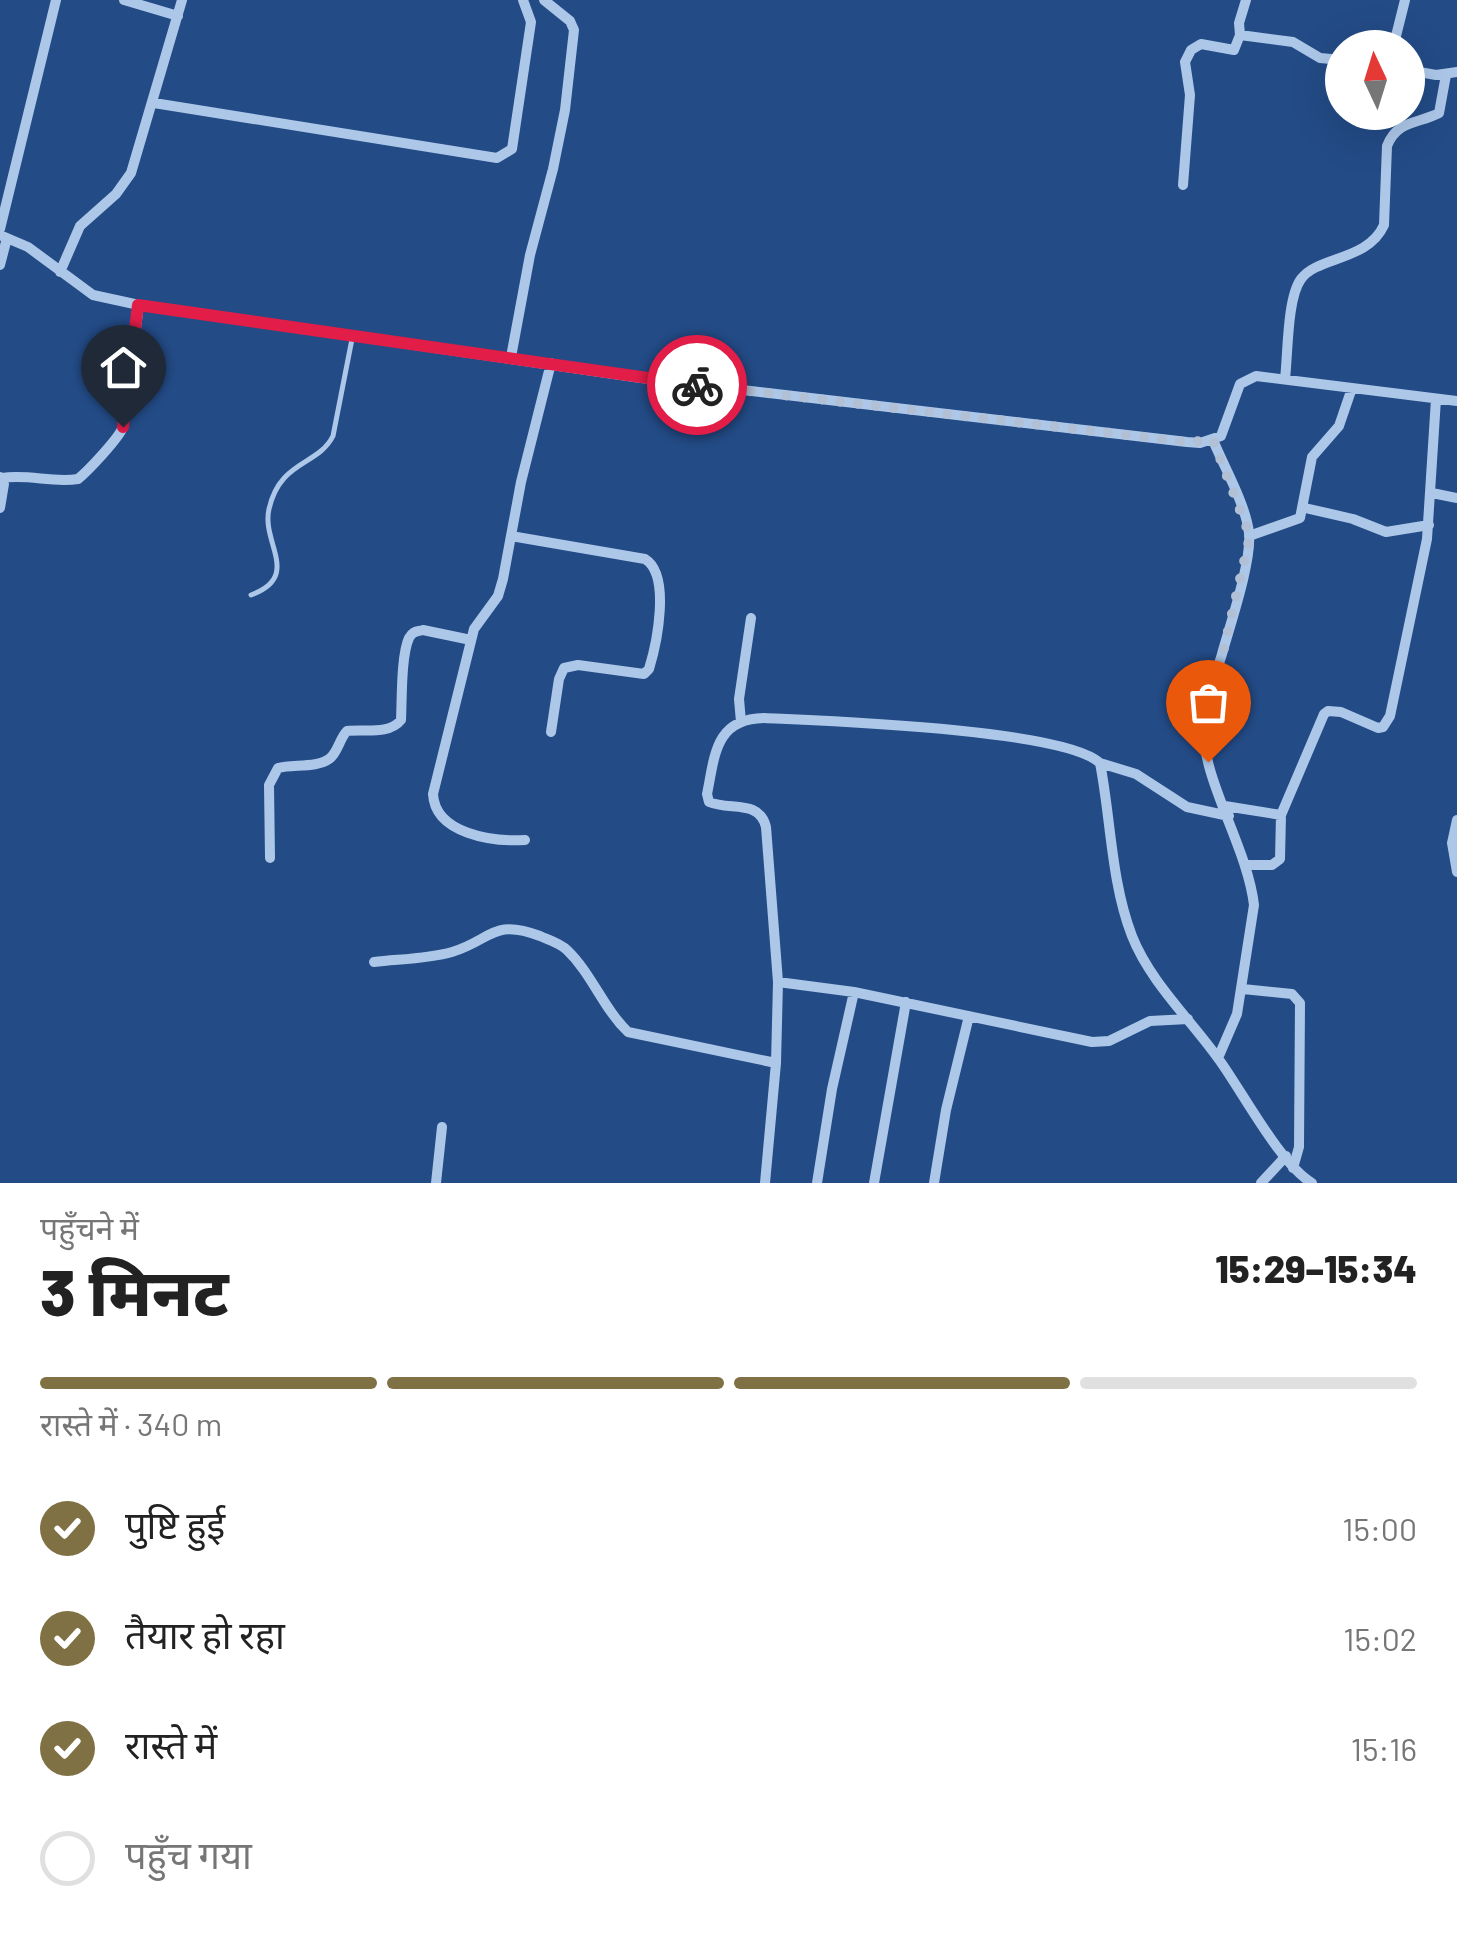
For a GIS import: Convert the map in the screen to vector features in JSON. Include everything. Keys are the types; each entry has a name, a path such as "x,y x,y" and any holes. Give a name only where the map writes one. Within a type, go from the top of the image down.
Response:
{"street":[{"path":"0,265 2,234 56,0"},
{"path":"124,0 178,16"},
{"path":"60,272 80,226 116,194 130,173 154,104 182,0"},
{"path":"154,104 496,158 512,149 531,22 523,0"},
{"path":"511,358 530,255 554,168 574,30 570,20 544,0"},
{"path":"1183,185 1190,95 1185,62 1191,50 1201,44 1234,50 1246,0"},
{"path":"1398,30 1406,0"},
{"path":"1240,34 1293,42 1325,58"},
{"path":"1285,379 1298,282 1306,274 1354,253 1381,232 1391,136 1412,120 1428,119 1439,113 1452,73 1425,71"},
{"path":"2,234 28,247 93,294 138,305 779,395 1187,442 1221,436 1235,393 1246,378 1285,379 1457,401"},
{"path":"0,508 4,484 1,478 28,475 65,481 78,479 96,457 116,443 123,427 138,305"},
{"path":"525,840 503,842 480,837 442,818 434,806 433,794 471,640 478,621 498,596 552,364"},
{"path":"1250,536 1300,518 1312,457 1339,426 1352,388"},
{"path":"1244,865 1278,863 1282,815 1324,714 1341,712 1378,728 1384,727 1390,716 1429,524 1436,399"},
{"path":"1213,440 1250,536 1221,658 1202,718 1208,762 1227,811 1254,905 1242,989 1232,1030 1218,1058"},
{"path":"1432,493 1457,498"},
{"path":"1304,508 1353,519 1386,532 1429,524"},
{"path":"511,536 645,559 659,575 661,593 648,670 644,674 578,665 564,668 552,732"},
{"path":"741,722 739,700 751,618"},
{"path":"270,858 269,785 278,768 325,762 347,731 397,726 401,720 407,650 415,632 423,630 471,640"},
{"path":"765,1183 776,1063 778,982 763,816 756,810 716,805 709,802 707,794 720,737 741,722 784,719 1013,736 1070,747 1100,763 1136,774 1187,808 1282,815"},
{"path":"1100,763 1118,876 1133,938 1293,1168 1312,1183"},
{"path":"1457,820 1452,843 1457,872"},
{"path":"374,962 440,954 499,929 521,929 567,950 613,1018 628,1032 776,1063"},
{"path":"778,982 854,992 1092,1042 1108,1041 1150,1020 1188,1019"},
{"path":"1242,989 1292,994 1300,1003 1298,1148 1293,1168"},
{"path":"817,1183 832,1089 854,992"},
{"path":"874,1183 906,1002"},
{"path":"934,1183 946,1110 969,1016"},
{"path":"436,1183 442,1127"},
{"path":"1262,1183 1286,1156"}],"lane":[{"path":"251,595 267,589 276,574 276,549 268,512 275,490 302,460 327,447 333,436 352,336"}],"way so far":[{"path":"697,385 1187,442 1213,440 1250,536 1224,648 1202,718 1208,762"}],"route":[{"path":"123,427 138,305 697,385"}]}
